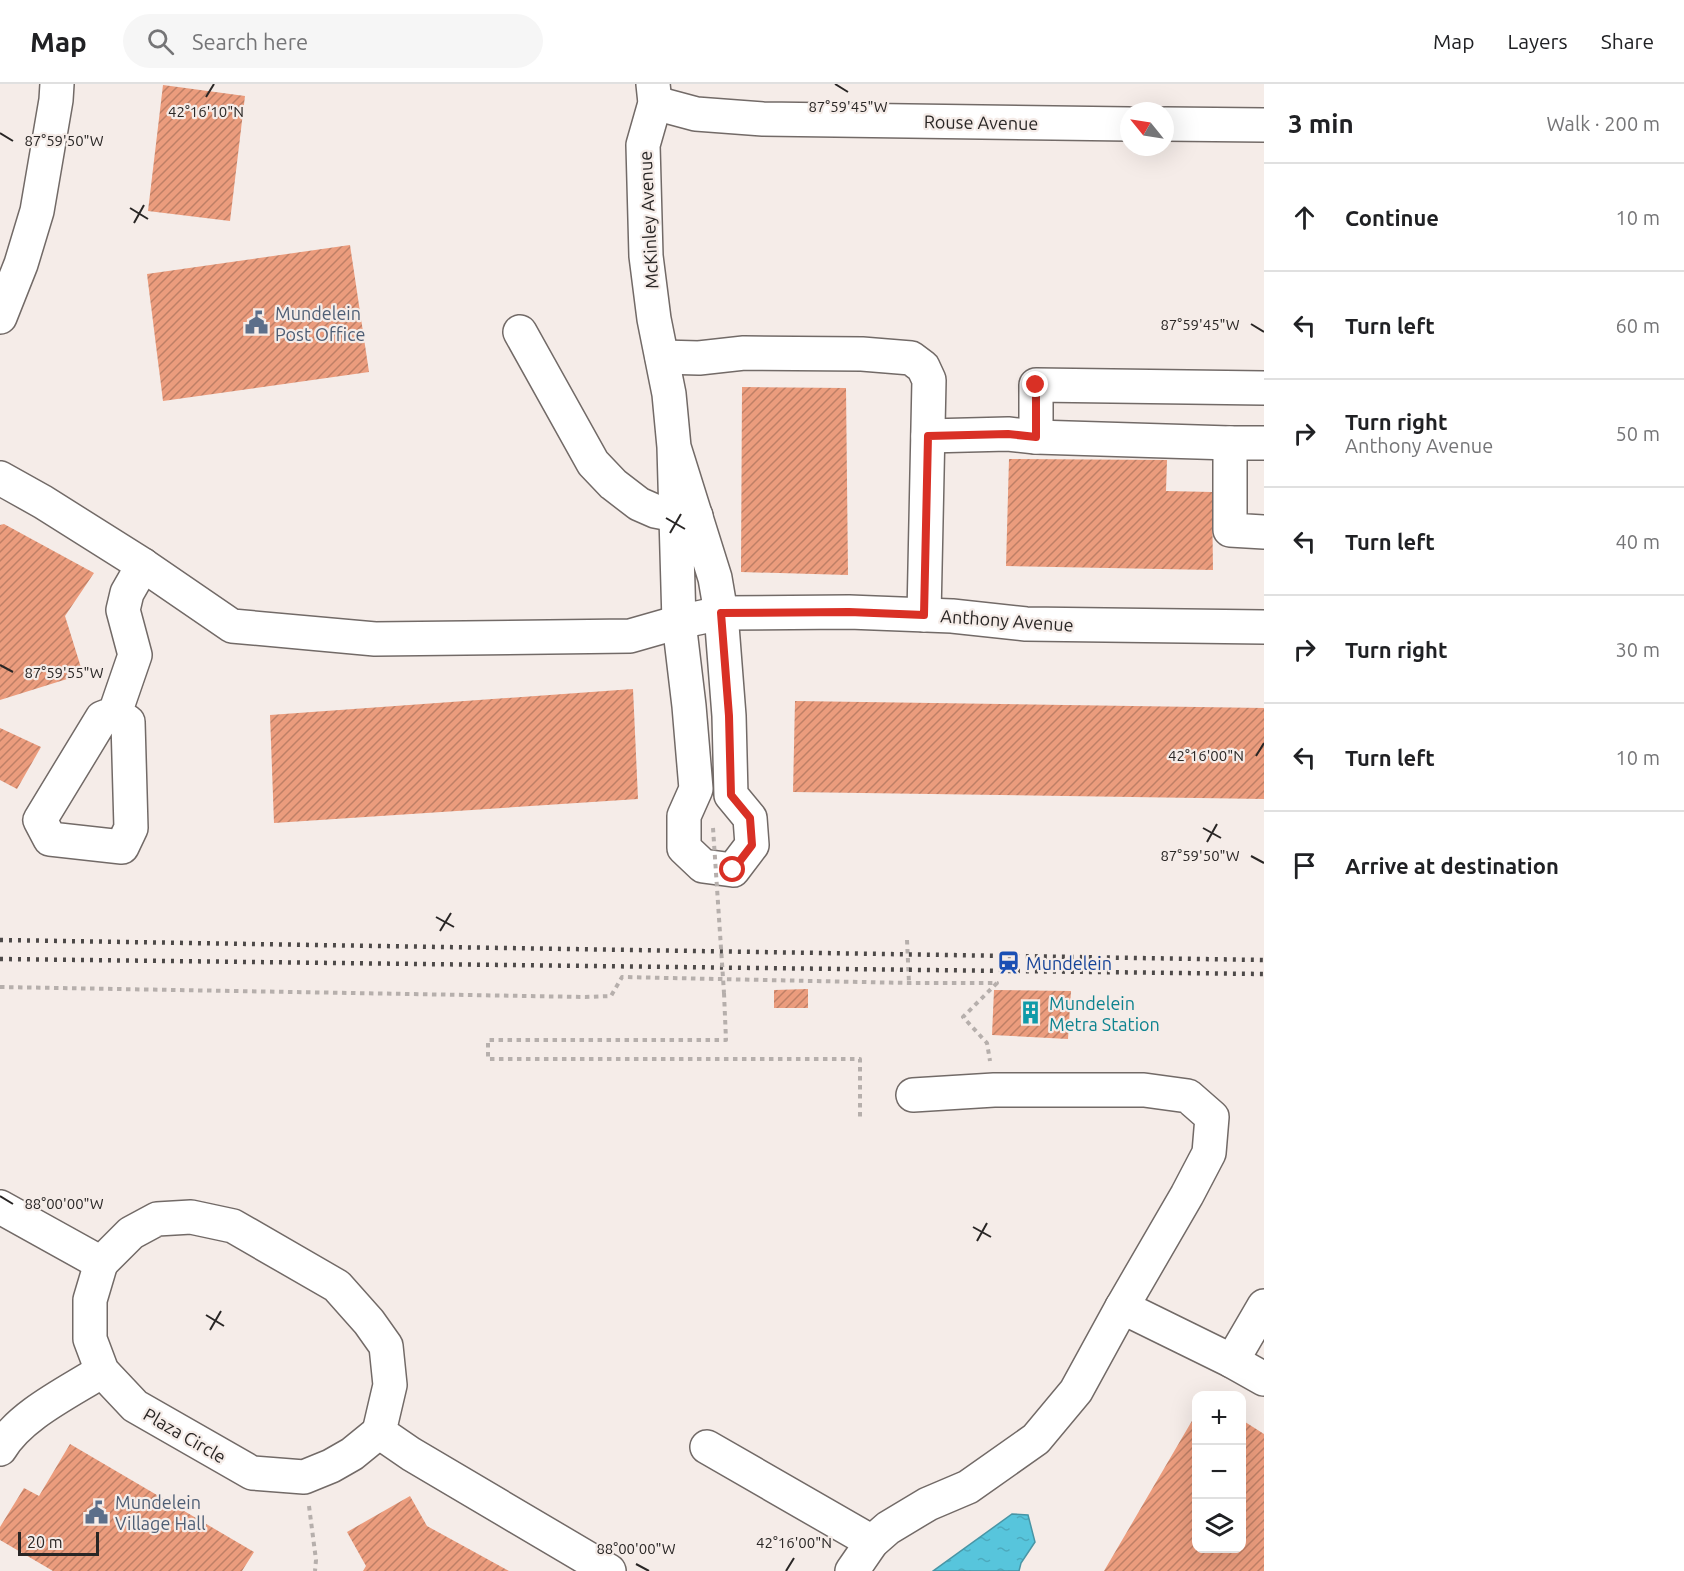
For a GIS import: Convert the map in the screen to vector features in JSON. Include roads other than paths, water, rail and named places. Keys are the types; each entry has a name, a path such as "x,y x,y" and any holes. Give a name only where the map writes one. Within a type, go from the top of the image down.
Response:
{"street":[{"path":"0,317 21,264 37,211 57,84"},
{"name":"Rouse Avenue","path":"654,94 696,114 763,119 1120,124"},
{"name":"McKinley Avenue","path":"654,94 643,145 646,256 686,516 679,622 696,789 684,816 684,848 702,866 733,870 752,845 750,818 731,795 729,716 721,613"},
{"path":"1174,124 1264,125"},
{"path":"520,332 593,463 612,484 639,504 655,511 686,516 715,578 721,613"},
{"path":"662,357 699,358 755,353 862,354 911,358 923,367 929,380 924,615"},
{"path":"1036,437 1036,385 1264,388"},
{"path":"928,436 1008,434 1230,444 1264,443"},
{"path":"1230,444 1230,530 1264,532"},
{"name":"Anthony Avenue","path":"0,478 43,502 143,565 232,626 375,639 630,636 721,613 849,612 924,615 1026,624 1264,627"},
{"path":"115,713 135,655 123,610 127,593 143,565"},
{"path":"852,1571 872,1542 888,1528 928,1504 968,1487 1036,1439 1076,1390 1209,1153 1212,1117 1188,1096 1144,1090 994,1090 913,1095"},
{"path":"0,1207 101,1263"},
{"name":"Plaza Circle","path":"191,1217 232,1226 337,1286 369,1322 386,1346 390,1385 379,1432 352,1454 304,1478 252,1473 135,1406 102,1371 90,1339 90,1300 101,1263 131,1233 157,1219 191,1217"},
{"path":"1232,1361 1264,1306"},
{"path":"1122,1307 1264,1379"},
{"path":"0,1449 6,1438 35,1413 102,1371"},
{"path":"379,1432 411,1454 609,1571"},
{"path":"707,1447 872,1542"}],"water":[{"path":"1012,1514 1028,1515 1035,1542 1021,1563 1019,1571 933,1571"}],"railway":[{"path":"0,940 1264,960"},
{"path":"0,959 1264,974"}],"place":[{"name":"Mundelein Post Office","path":"257,323"},
{"name":"Mundelein","path":"1008,963"},
{"name":"Mundelein Metra Station","path":"1031,1013"},
{"name":"Mundelein Village Hall","path":"97,1512"}]}
